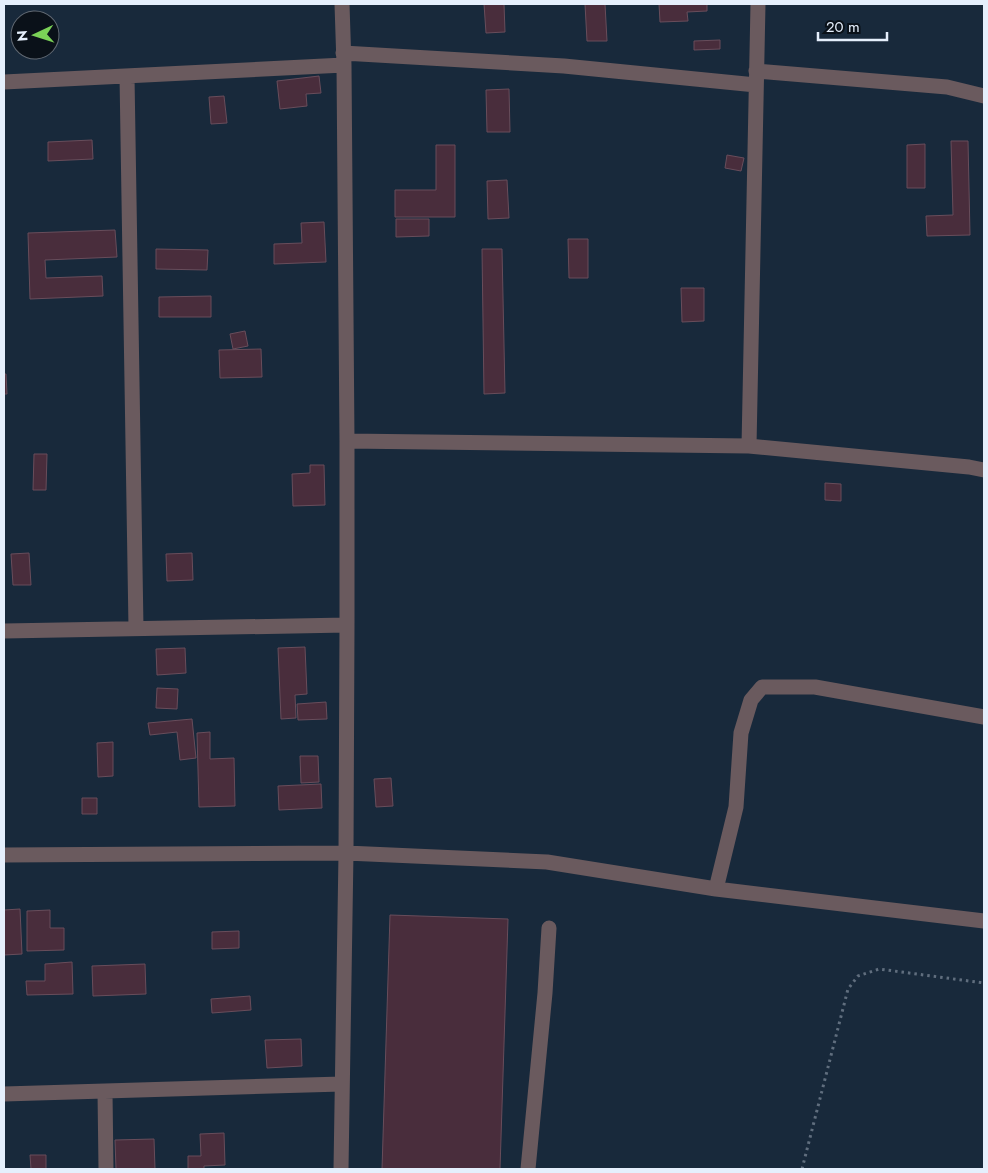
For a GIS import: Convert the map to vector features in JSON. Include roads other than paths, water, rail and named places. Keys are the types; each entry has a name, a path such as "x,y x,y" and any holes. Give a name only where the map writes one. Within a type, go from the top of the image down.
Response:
{"street":[{"path":"341,1169 346,853 347,441 342,4"},
{"path":"749,446 758,4"},
{"path":"4,82 128,76 344,59 564,66 946,87 984,96"},
{"path":"128,76 136,628"},
{"path":"347,441 749,446 984,470"},
{"path":"4,630 346,625"},
{"path":"716,889 736,807 741,733 751,700 762,687 815,687 984,717"},
{"path":"4,855 346,853 547,862 716,889 984,921"},
{"path":"528,1169 545,993 549,928"},
{"path":"4,1094 342,1084"},
{"path":"106,1092 106,1169"}]}
